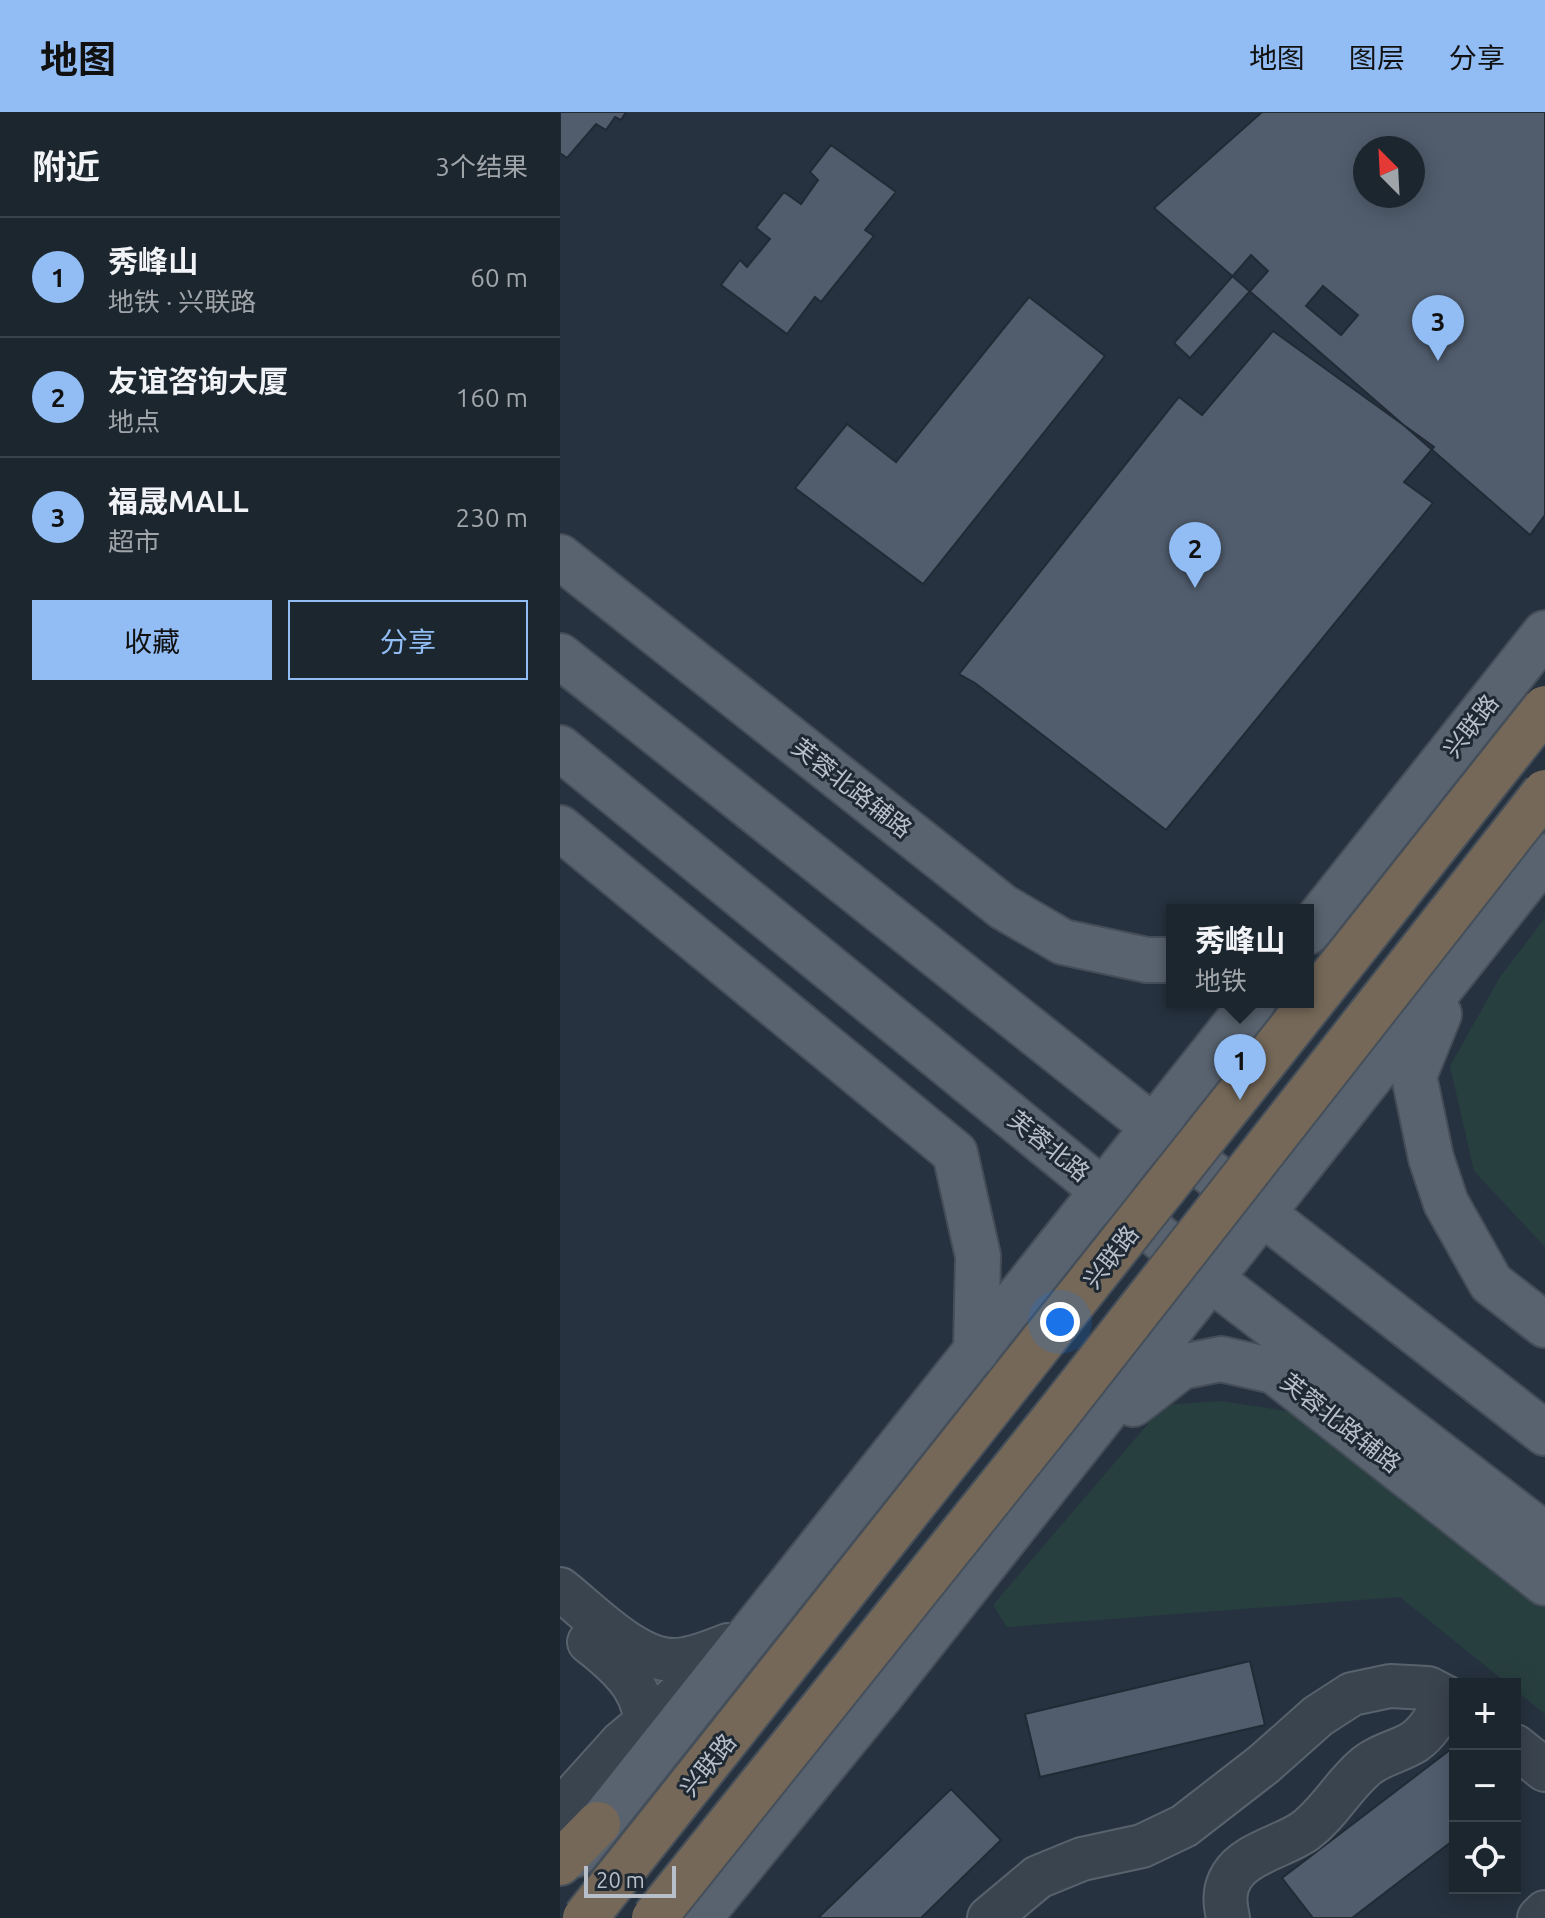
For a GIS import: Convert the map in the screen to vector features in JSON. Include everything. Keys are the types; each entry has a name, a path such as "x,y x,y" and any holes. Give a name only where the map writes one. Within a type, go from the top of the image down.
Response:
{"highway":[{"name":"兴联路","path":"1314,999 1545,708"},
{"path":"654,1918 1056,1416 1545,792"},
{"name":"兴联路","path":"585,1918 1307,1008"},
{"path":"560,1863 579,1817"}],"main road":[{"name":"芙蓉北路辅路","path":"560,557 1003,907 1063,942 1147,960 1166,960"},
{"name":"兴联路","path":"1314,921 1545,633"},
{"path":"560,656 1246,1201 1545,1433"},
{"name":"芙蓉北路","path":"560,748 1211,1279 1545,1535"},
{"path":"560,828 955,1153 978,1256 976,1353"},
{"path":"699,1918 881,1695 1211,1279 1246,1201 1457,968 1545,856"},
{"path":"1457,968 1414,1076 1431,1158 1446,1203 1491,1283 1545,1325"},
{"name":"兴联路","path":"560,1876 579,1817 643,1768 1248,1008"},
{"name":"芙蓉北路辅路","path":"1080,1445 1181,1367 1221,1359 1274,1371 1545,1583"}],"street":[{"path":"560,1589 637,1650 656,1658 676,1660 697,1656 748,1637"},
{"path":"560,1618 622,1668 632,1680 645,1722 647,1740 643,1768"},
{"path":"579,1817 621,1743 748,1637"},
{"path":"989,1918 1038,1877 1082,1859 1142,1846 1184,1826 1264,1764 1318,1716 1352,1694 1390,1686 1428,1688 1449,1699"},
{"path":"1228,1918 1224,1901 1232,1875 1248,1861 1305,1831 1334,1805 1363,1768 1415,1742 1449,1702"},
{"path":"1520,1750 1545,1770"},
{"path":"1539,1918 1545,1912"}],"green space":[{"path":"1545,918 1545,1247 1474,1171 1450,1066 1500,977"},
{"path":"1221,1401 1299,1413 1545,1608 1545,1714 1521,1695 1521,1678 1501,1678 1400,1597 1007,1627 993,1605 1164,1405"}],"building":[{"path":"560,112 626,112 621,120 615,117 606,130 596,124 567,158 560,153"},
{"path":"1262,112 1545,112 1545,515 1530,535 1154,208"},
{"path":"831,145 896,192 865,230 874,236 821,302 815,297 787,334 721,285 740,260 747,267 770,239 756,228 784,192 801,204 818,180 810,172"},
{"path":"1251,255 1268,271 1190,358 1174,343"},
{"path":"1323,286 1358,315 1341,335 1306,306"},
{"path":"1029,297 1105,356 923,584 795,488 847,424 896,462"},
{"path":"1273,331 1434,447 1404,482 1433,503 1166,830 975,683 959,674 1179,397 1202,415"},
{"path":"1250,1661 1265,1725 1040,1777 1025,1714"},
{"path":"1449,1751 1449,1844 1352,1918 1313,1918 1282,1878"},
{"path":"951,1789 1001,1840 921,1918 818,1918"}],"place":[{"name":"福晟MALL","path":"1438,361"},
{"name":"友谊咨询大厦","path":"1195,588"},
{"name":"秀峰山","path":"1240,1100"}]}
